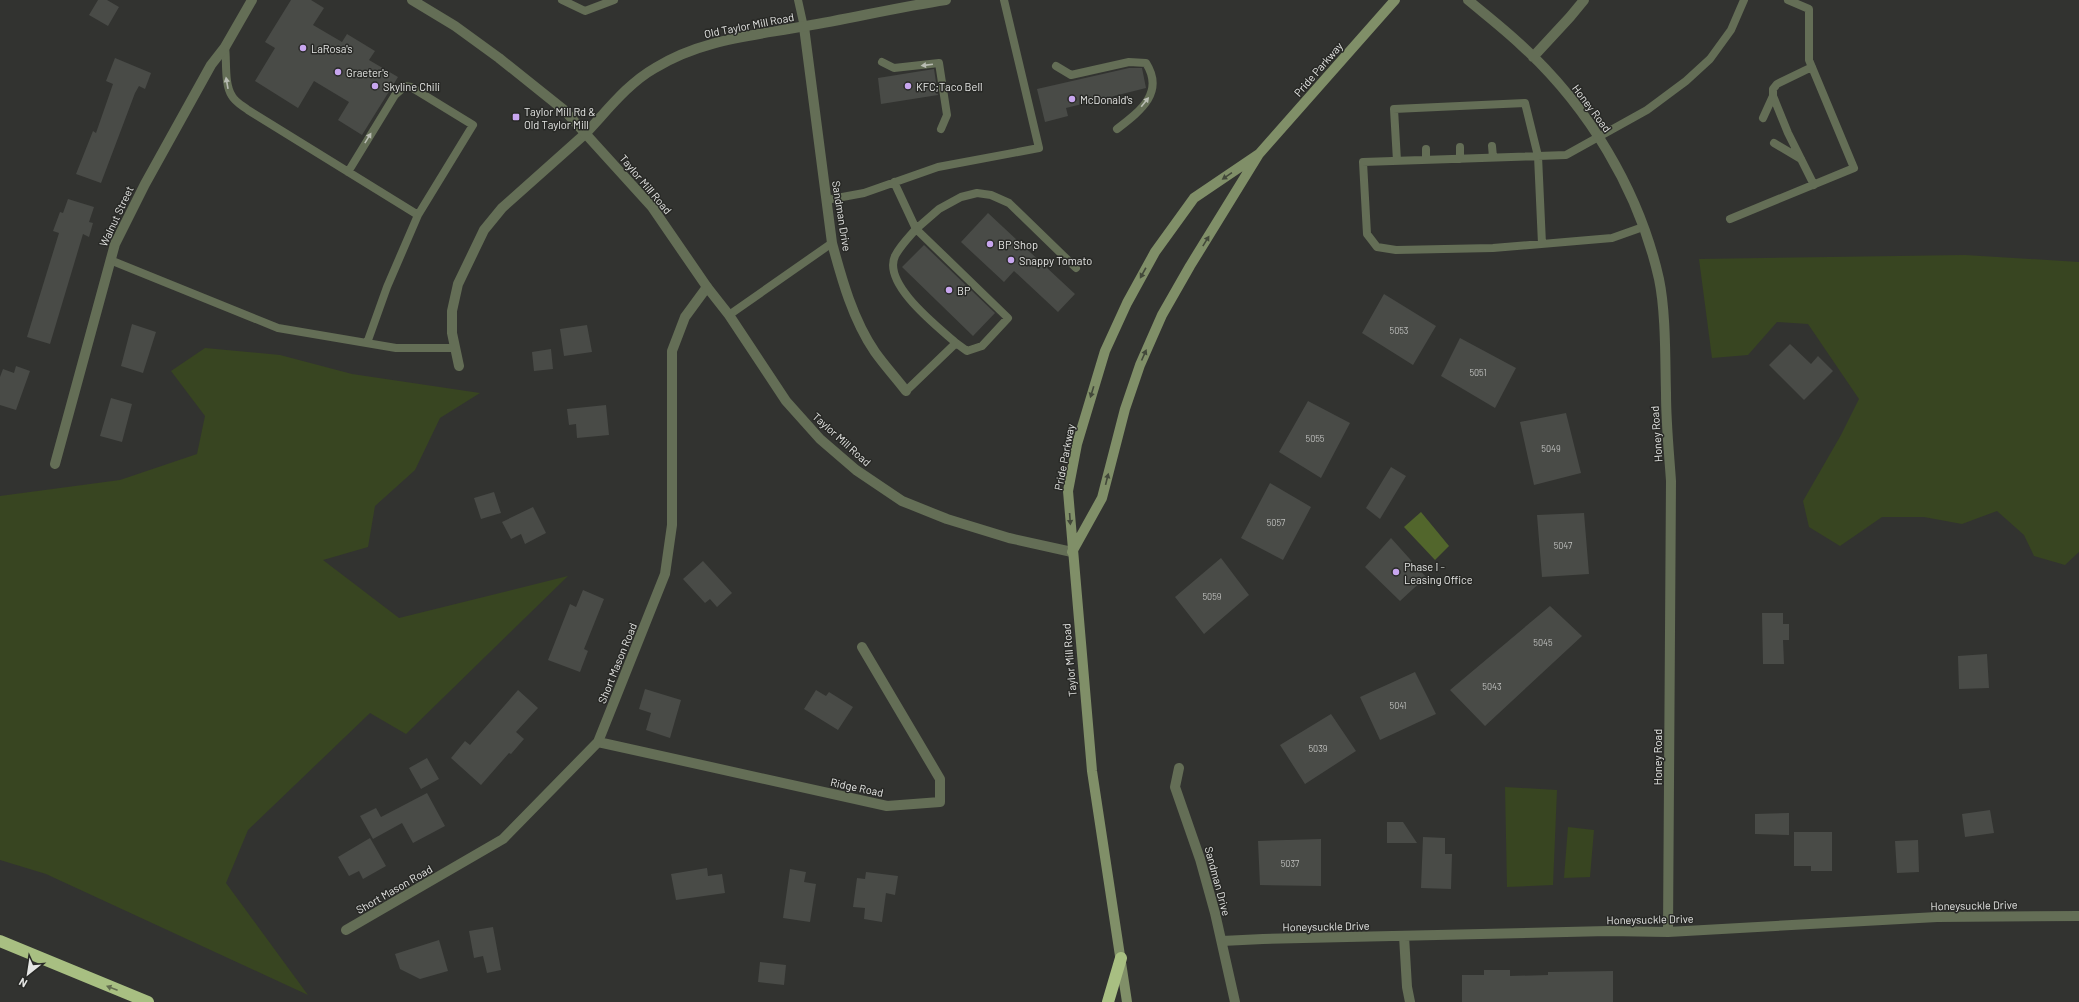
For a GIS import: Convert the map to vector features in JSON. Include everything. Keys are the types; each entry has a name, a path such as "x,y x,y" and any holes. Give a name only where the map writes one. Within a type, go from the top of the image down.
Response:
{"highway":[{"path":"0,941 148,1002"},
{"path":"1108,1002 1121,958"}],"main road":[{"name":"Pride Parkway","path":"1072,552 1102,498 1124,409 1140,365 1162,315 1259,154 1395,0"},
{"name":"Pride Parkway","path":"1072,552 1068,492 1077,444 1105,351 1127,303 1155,252 1194,198 1259,154"},
{"name":"Taylor Mill Road","path":"1072,552 1092,771 1127,1002"}],"street":[{"name":"Walnut Street","path":"55,464 115,244 144,184 211,65 225,47 252,0"},
{"name":"Taylor Mill Road","path":"412,0 455,26 530,81 564,110 652,206 707,287 729,315 786,401 820,439 856,470 902,502 947,519 1009,538 1072,552"},
{"name":"Old Taylor Mill Road","path":"459,366 452,333 452,311 458,284 484,230 502,208 585,134 627,89 654,68 681,53 709,43 804,27 946,0"},
{"name":"Honey Road","path":"1468,0 1522,45 1577,106 1600,137 1630,196 1643,227 1659,280 1665,341 1666,412 1671,481 1668,932"},
{"path":"1533,57 1584,0"},
{"name":"Sandman Drive","path":"804,27 832,243 856,315 875,351 906,391"},
{"name":"Short Mason Road","path":"346,930 503,839 598,742 665,574 672,524 672,351 685,317 707,287"},
{"name":"Ridge Road","path":"598,742 887,806 940,802 940,779 862,647"},
{"name":"Sandman Drive","path":"1179,768 1175,787 1200,859 1222,941 1235,1002"},
{"name":"Honeysuckle Drive","path":"1222,941 1601,931 1668,932 1937,917 2079,916"},
{"path":"1404,936 1407,988 1410,1002"}],"lane":[{"path":"562,0 569,5 585,10 614,0"},
{"path":"798,0 804,27"},
{"path":"826,200 864,193 938,167 1039,148 1004,0"},
{"path":"1643,227 1612,238 1542,244 1478,248 1396,250 1377,247 1367,234 1363,162 1566,155 1647,110 1686,81 1710,59 1731,30 1744,0"},
{"path":"1730,218 1854,168 1809,60 1809,9 1788,0"},
{"path":"225,47 227,68 226,78 228,89 232,97 248,110 418,215"},
{"path":"882,62 894,68 939,63 947,115 941,129"},
{"path":"1056,66 1071,75 1129,62 1146,63 1152,72 1154,87 1152,94 1135,114 1118,129"},
{"path":"1763,118 1777,84 1812,67"},
{"path":"348,172 395,94 405,86 411,87 473,125 418,215 386,287 367,343"},
{"path":"1773,96 1788,133 1814,185"},
{"path":"1397,161 1394,109 1459,110 1491,108 1525,103 1538,156 1542,244"},
{"path":"1774,143 1801,159"},
{"path":"1492,146 1493,157"},
{"path":"1460,147 1460,159"},
{"path":"1426,149 1426,160"},
{"path":"894,182 916,229 1008,318 982,346 967,351 956,343 908,298 893,269 894,257 916,229 939,209 960,197 977,193 991,195 1009,203 1076,268"},
{"path":"729,315 832,243"},
{"path":"110,260 278,328 396,348 455,348"},
{"path":"906,391 956,343"}],"shaded area":[{"path":"1965,255 2079,262 2079,552 2065,565 2034,556 2024,535 1997,511 1962,524 1924,517 1882,517 1840,546 1809,527 1803,501 1841,435 1859,399 1808,324 1777,322 1748,355 1712,358 1699,259"},
{"path":"205,348 280,355 352,374 480,393 440,418 415,470 375,506 368,547 323,560 399,618 568,576 406,734 370,713 248,830 226,883 308,995 46,874 0,860 0,496 120,480 197,454 205,416 171,371"},
{"path":"1421,512 1449,546 1435,560 1404,527"},
{"path":"1505,787 1557,790 1553,885 1507,887"},
{"path":"1568,827 1594,830 1590,877 1564,878"}],"building":[{"path":"98,0 107,0 119,7 108,26 89,15"},
{"path":"291,0 311,0 324,8 313,25 342,42 347,34 375,51 369,60 398,77 362,135 338,120 349,102 314,81 298,108 255,81 275,48 265,42"},
{"path":"115,58 151,73 145,89 139,86 135,93 101,183 76,174 93,131 96,133 113,84 106,81"},
{"name":"McDonald's","path":"1129,68 1142,68 1146,88 1066,108 1068,116 1045,122 1037,89"},
{"name":"KFC;Taco Bell","path":"934,69 938,95 881,104 878,78"},
{"path":"68,199 94,207 89,222 93,223 89,237 83,234 50,344 27,337 59,233 53,231 60,212 63,213"},
{"path":"988,213 1075,294 1058,312 1014,271 1004,282 961,242"},
{"name":"BP","path":"924,245 995,313 973,336 902,267"},
{"path":"1384,294 1436,326 1413,365 1362,333"},
{"path":"132,324 156,332 143,373 121,366"},
{"path":"587,325 592,352 564,356 560,329"},
{"path":"1460,338 1516,368 1495,408 1441,376"},
{"path":"1790,344 1811,364 1818,356 1833,371 1804,400 1769,365"},
{"path":"551,349 553,369 534,371 532,352"},
{"path":"16,366 30,371 16,410 0,405 0,377 3,369 14,373"},
{"path":"111,398 132,404 122,442 100,436"},
{"path":"1308,401 1350,423 1321,478 1279,452"},
{"path":"606,405 609,435 577,438 576,424 569,425 567,409"},
{"path":"1566,413 1581,473 1534,485 1520,422"},
{"path":"1391,467 1406,476 1380,519 1366,508"},
{"path":"1270,483 1311,507 1283,560 1241,538"},
{"path":"494,492 501,513 481,519 474,498"},
{"path":"533,507 546,533 525,544 521,534 511,539 502,522"},
{"path":"1584,513 1589,574 1542,577 1537,515"},
{"name":"Phase I - Leasing Office","path":"1391,538 1426,577 1400,601 1365,567"},
{"path":"1221,558 1249,595 1204,634 1175,597"},
{"path":"703,561 732,593 717,607 710,599 705,603 683,579"},
{"path":"583,590 604,599 584,649 588,651 580,672 548,660 570,604 576,607"},
{"path":"1550,606 1582,636 1485,726 1450,690"},
{"path":"1762,613 1783,613 1783,624 1789,624 1789,640 1783,640 1784,664 1763,664"},
{"path":"1987,654 1989,688 1959,689 1958,656"},
{"path":"1415,672 1436,714 1380,740 1360,697"},
{"path":"645,689 681,700 670,738 646,730 651,713 639,709"},
{"path":"518,690 538,708 516,732 524,739 511,754 509,753 481,785 451,758 465,741 470,745"},
{"path":"816,690 826,696 829,692 853,707 838,730 804,709"},
{"path":"1331,714 1356,751 1305,784 1280,745"},
{"path":"427,758 439,779 421,789 409,768"},
{"path":"427,793 445,826 413,843 402,823 373,839 360,816 376,808 381,817"},
{"path":"1990,810 1994,833 1965,837 1962,814"},
{"path":"1789,813 1789,835 1755,834 1755,814"},
{"path":"1387,822 1403,822 1417,843 1387,843"},
{"path":"1794,832 1832,832 1832,871 1811,871 1811,866 1794,866"},
{"path":"1423,837 1445,838 1445,854 1452,854 1451,889 1421,888"},
{"path":"370,838 386,866 363,879 359,871 349,876 338,857"},
{"path":"1321,839 1321,886 1260,885 1258,841"},
{"path":"1918,840 1919,872 1897,873 1895,841"},
{"path":"707,868 708,876 722,874 725,893 676,900 671,874"},
{"path":"790,869 806,872 804,882 816,884 810,922 783,918"},
{"path":"866,872 898,876 895,895 886,893 882,922 864,919 865,908 853,907 857,878 865,879"},
{"path":"493,927 501,970 487,973 483,956 474,958 469,931"},
{"path":"439,940 448,971 420,979 400,969 395,954"},
{"path":"760,962 786,965 784,985 758,982"},
{"path":"1484,970 1510,970 1510,976 1548,975 1548,972 1613,971 1613,1002 1462,1002 1462,975 1484,975"}],"place":[{"name":"LaRosa's","path":"303,48"},
{"name":"Graeter's","path":"338,72"},
{"name":"Skyline Chili","path":"375,86"},
{"name":"KFC;Taco Bell","path":"908,86"},
{"name":"McDonald's","path":"1072,99"},
{"name":"Taylor Mill Rd & Old Taylor Mill","path":"516,117"},
{"name":"BP Shop","path":"990,244"},
{"name":"Snappy Tomato","path":"1011,260"},
{"name":"BP","path":"949,290"},
{"name":"Phase I - Leasing Office","path":"1396,572"}]}
